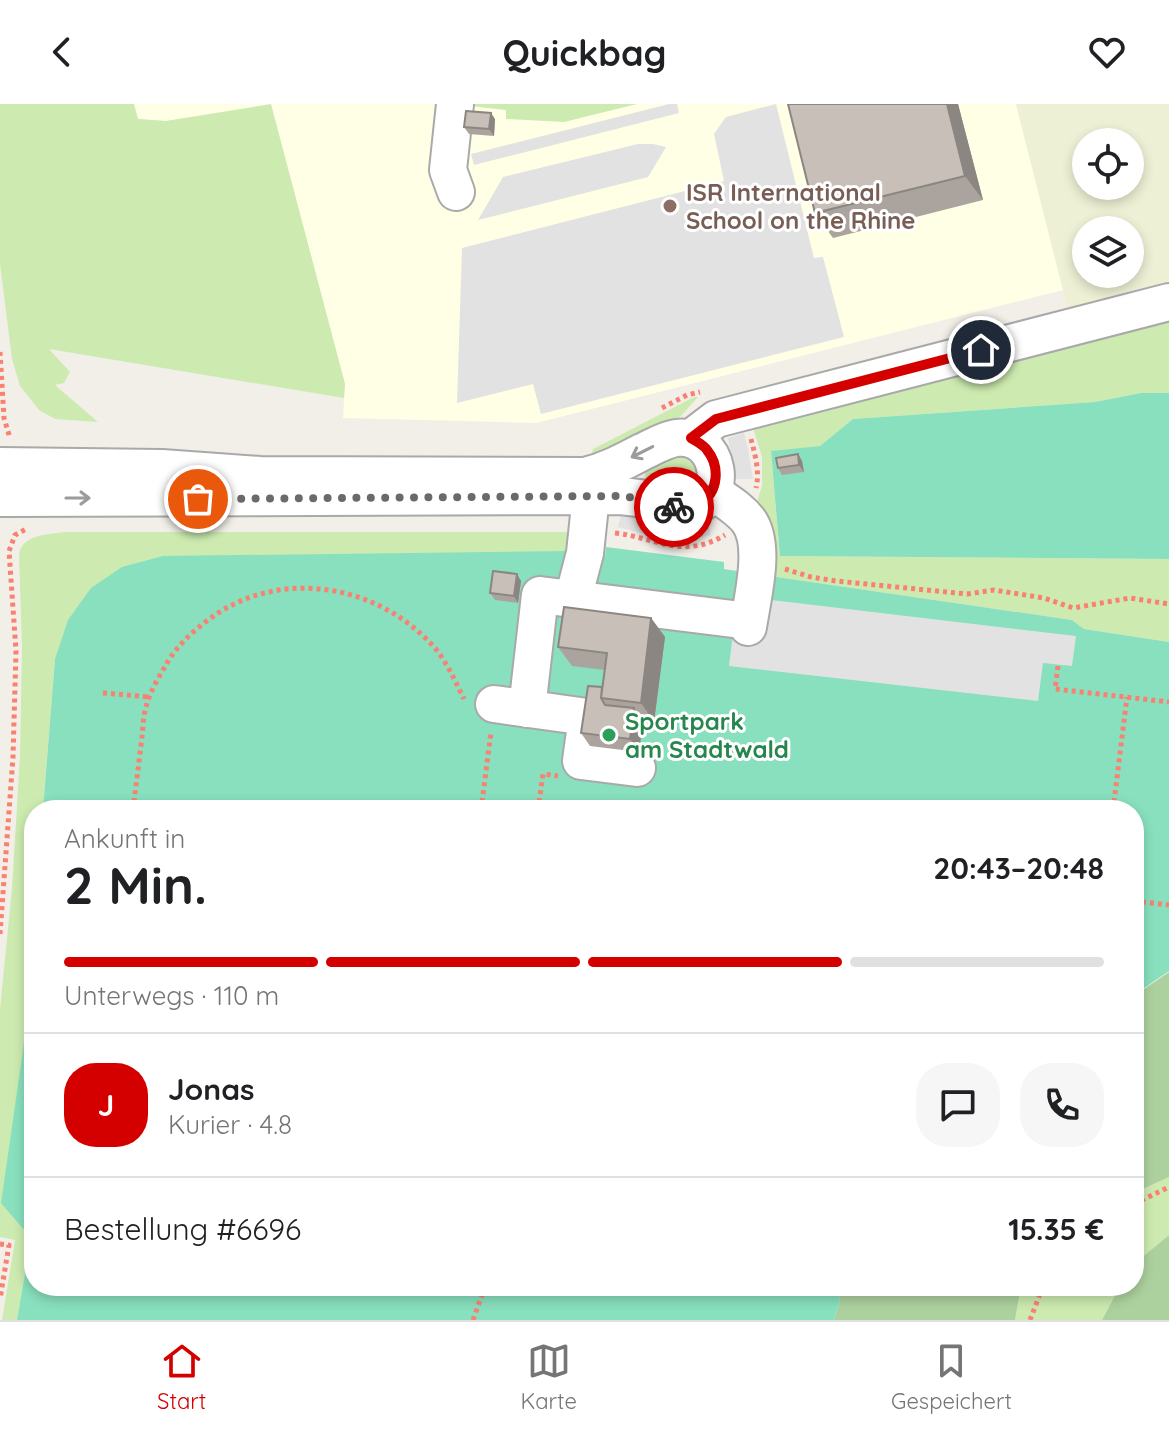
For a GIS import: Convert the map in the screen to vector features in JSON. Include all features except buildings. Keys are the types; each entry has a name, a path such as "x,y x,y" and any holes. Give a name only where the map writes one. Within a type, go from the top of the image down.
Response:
{"street":[{"path":"455,104 448,170 456,192"},
{"path":"691,438 716,419 1169,302"},
{"path":"0,498 260,487 588,486 673,507 690,507 702,502 712,491 716,477 715,463 706,448 691,438 665,441 604,471 588,486 585,553 573,599"},
{"path":"0,466 162,468 260,487"},
{"path":"637,768 581,761 587,717 511,706 540,595 749,624 757,564 754,528 745,516 712,491"}],"path":[{"path":"0,352 4,418"},
{"path":"0,934 13,757 16,651 9,551 15,535"},
{"path":"757,564 836,581 967,594 994,590 1044,598 1073,608 1130,598 1169,604"},
{"path":"134,800 145,708 168,661 182,643 198,627 234,603 279,590 323,588 372,602 395,614 434,647 448,666 465,700 511,706 484,800"},
{"path":"1058,666 1055,689 1169,702"},
{"path":"103,693 150,697"},
{"path":"1114,800 1127,697"},
{"path":"1144,902 1169,905"},
{"path":"1144,1199 1169,1187"},
{"path":"0,1244 9,1245 0,1299"},
{"path":"473,1320 482,1296"},
{"path":"1030,1320 1039,1296"}],"shaded area":[{"name":"ISR International School on the Rhine","path":"134,104 1016,104 1063,290 536,423 343,418 345,384 271,105 166,121 138,119"},
{"path":"677,104 679,113 474,165 471,154"},
{"path":"776,104 814,258 823,257 844,337 541,414 533,384 457,403 462,248 724,181 714,134 726,117"},
{"path":"1016,104 1169,104 1169,296 1071,321"},
{"path":"638,144 666,147 648,177 478,220 503,177"},
{"path":"744,433 753,479 736,479 728,438"},
{"path":"622,512 678,526 707,519 711,535 689,541 668,540 618,527"},
{"path":"763,599 1076,636 1072,666 1043,663 1038,701 729,666 734,626"}],"green space":[{"path":"0,104 134,104 138,119 166,121 271,104 345,384 344,398 49,349 70,372 64,383 55,385 98,422 55,419 39,410 20,386 12,359 0,264"},
{"path":"470,104 637,104 564,122 506,119 506,110"},
{"path":"1169,308 1169,393 1141,393 1095,402 853,419 820,446 771,452 780,556 1169,559 1169,642 1084,629 1072,620 763,575 756,506 762,485 762,457 751,421"},
{"path":"1141,393 1169,393 1169,559 780,556 771,451 820,446 853,419 1095,402"},
{"path":"698,397 681,416 596,460 593,449"},
{"path":"684,452 702,473 695,487 681,492 652,485 647,480 646,469"},
{"path":"64,532 576,532 574,551 55,659 44,800 24,800 24,1279 17,1320 2,1320 15,1240 0,1237 0,1009 12,888 20,756 22,647 19,555 25,543 43,535"},
{"name":"Sportpark am Stadtwald","path":"606,547 724,562 724,569 1072,620 1084,629 1169,642 1169,971 1144,988 1144,800 44,800 55,659 68,620 91,588 122,567 163,556 568,551 605,556"},
{"path":"1169,972 1169,1177 1144,1188 1144,989"},
{"path":"24,1038 24,1230 1,1203"},
{"path":"1169,1177 1169,1235 1144,1256 1144,1188"},
{"path":"1169,1235 1169,1320 1102,1320 1115,1296 1144,1296 1144,1256"},
{"path":"24,1279 24,1296 840,1296 840,1301 834,1320 17,1320"},
{"path":"840,1296 1019,1296 1015,1320 834,1320"},
{"path":"1019,1296 1115,1296 1102,1320 1015,1320"}],"way so far":[{"path":"198,499 620,496 674,507"}],"place":[{"name":"ISR International School on the Rhine","path":"670,206"},
{"name":"Sportpark am Stadtwald","path":"609,735"}],"route":[{"path":"674,507 690,507 702,502 712,491 716,477 715,463 706,448 691,438 716,419 981,350"}]}
